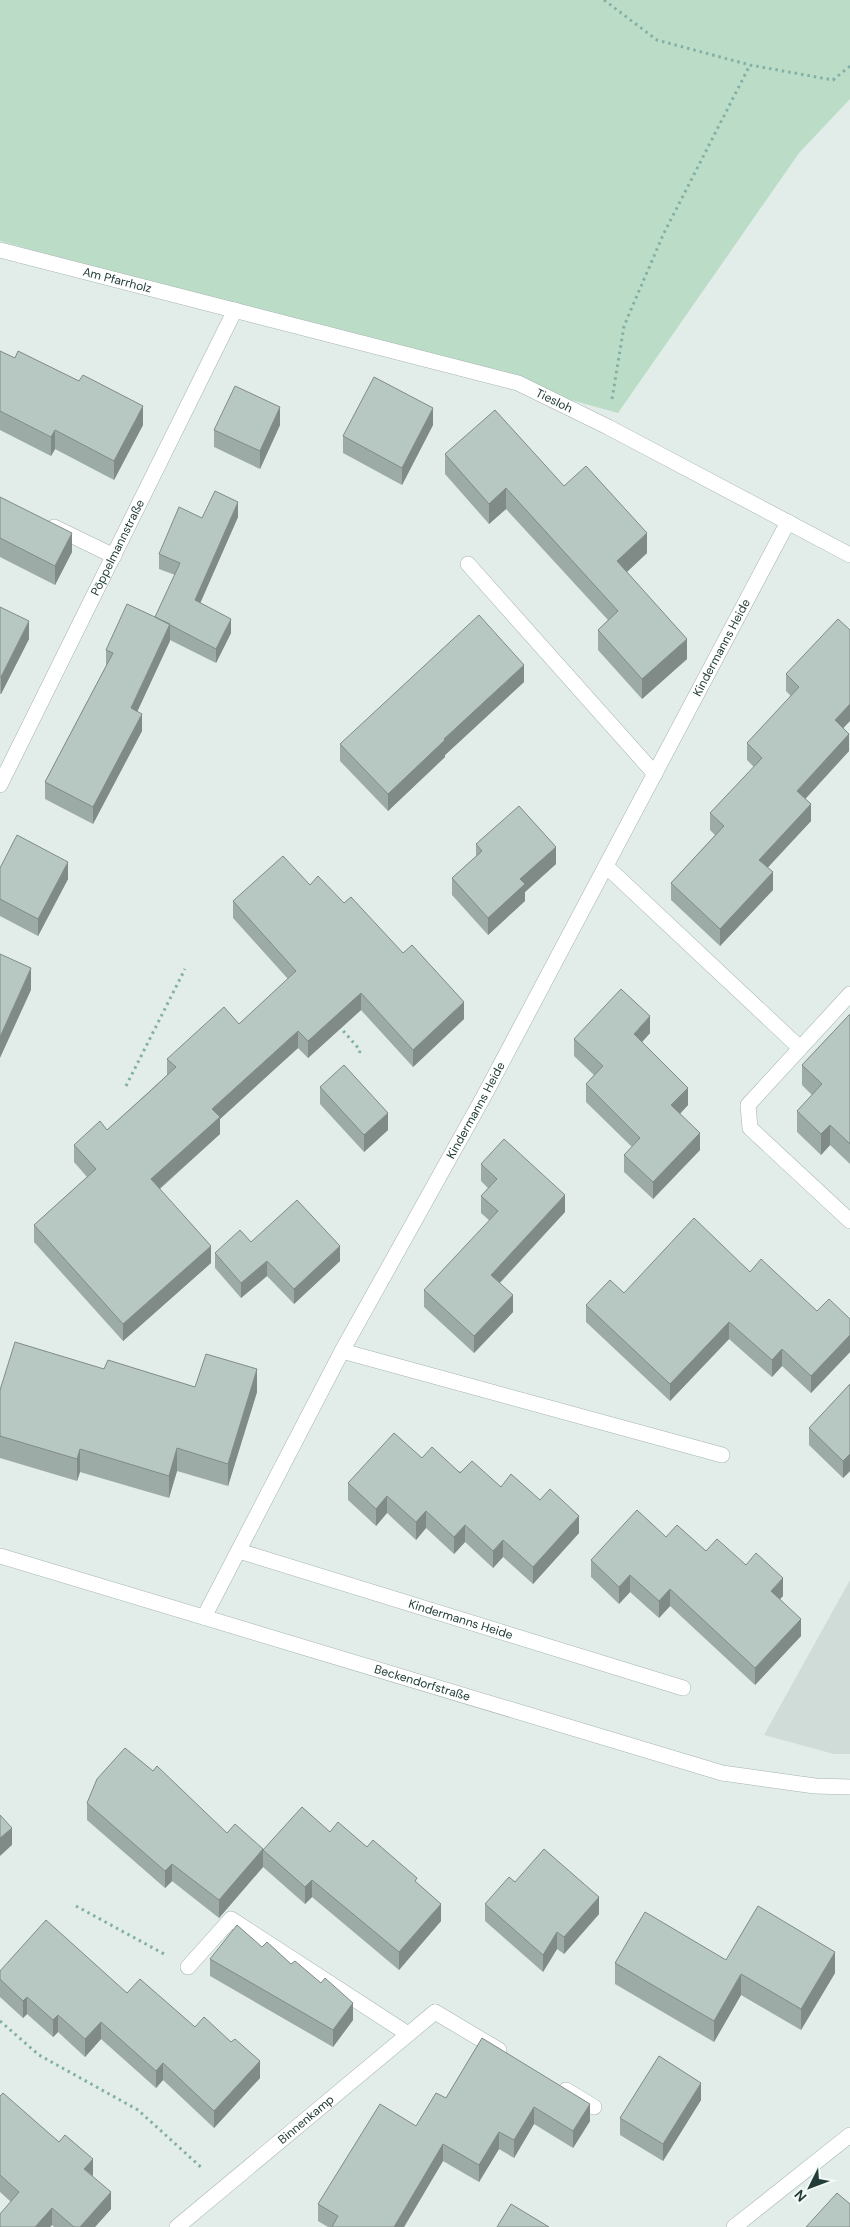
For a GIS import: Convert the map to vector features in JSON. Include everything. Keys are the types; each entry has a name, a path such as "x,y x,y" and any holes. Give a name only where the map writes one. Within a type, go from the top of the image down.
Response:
{"street":[{"name":"Am Pfarrholz","path":"0,250 235,310"},
{"name":"Tiesloh","path":"235,310 518,383 608,427 850,555"},
{"name":"Pöppelmannstraße","path":"0,785 235,310"},
{"path":"44,522 114,556"},
{"name":"Kindermanns Heide","path":"204,1617 342,1351 484,1096 788,522"},
{"path":"468,564 655,774"},
{"path":"606,866 800,1048"},
{"path":"850,994 748,1106 750,1128 850,1221"},
{"path":"342,1351 722,1455"},
{"name":"Kindermanns Heide","path":"238,1551 683,1688"},
{"name":"Beckendorfstraße","path":"0,1556 722,1773 815,1786 850,1787"},
{"path":"188,1967 231,1918 408,2034"},
{"name":"Binnenkamp","path":"177,2227 435,2012 510,2057"},
{"path":"552,2082 594,2107"},
{"path":"734,2227 850,2135"}],"path":[{"path":"604,0 657,40 750,65 833,80 850,66"},
{"path":"608,427 624,326 663,235 750,65"},
{"path":"126,1086 185,969"},
{"path":"334,1021 360,1050 359,1057"},
{"path":"76,1906 188,1967"},
{"path":"0,2021 39,2055 138,2110 224,2188"}],"shaded area":[{"path":"850,1580 850,1754 834,1754 764,1735"}],"green space":[{"path":"0,0 850,0 850,99 799,153 618,413 0,241"}],"building":[{"path":"0,351 15,358 18,351 79,381 83,375 143,406 114,461 55,430 51,437 0,411"},
{"path":"374,377 433,408 402,468 343,436"},
{"path":"235,386 280,407 260,451 214,430"},
{"path":"495,410 564,486 586,466 647,533 617,561 687,639 642,679 598,630 618,611 506,488 489,504 445,454"},
{"path":"215,491 238,502 195,600 231,619 216,649 155,617 180,563 159,554 179,507 202,518"},
{"path":"0,497 72,533 55,566 0,538"},
{"path":"127,604 170,624 131,708 142,714 93,807 45,782 113,653 106,650"},
{"path":"0,607 29,621 1,677 0,677"},
{"path":"479,615 524,665 388,794 340,744"},
{"path":"838,619 850,630 850,704 835,720 849,734 797,791 811,804 759,860 773,872 720,929 671,883 724,826 710,813 762,758 747,743 799,687 786,674"},
{"path":"519,806 556,847 520,879 525,884 488,918 452,878 482,851 476,844"},
{"path":"17,835 68,862 38,919 0,899 0,868"},
{"path":"283,856 310,885 318,876 344,903 351,897 403,953 412,945 464,1002 413,1050 361,993 308,1041 298,1031 212,1109 220,1117 151,1179 211,1246 123,1324 34,1225 96,1169 74,1145 100,1121 107,1130 147,1094 176,1067 167,1059 224,1007 239,1024 296,971 233,901"},
{"path":"0,954 31,968 0,1037"},
{"path":"621,989 650,1016 634,1034 688,1088 671,1105 700,1133 653,1182 624,1155 640,1138 586,1084 603,1066 574,1039"},
{"path":"850,1014 850,1144 830,1125 821,1134 797,1111 822,1084 802,1065"},
{"path":"344,1065 388,1113 364,1135 320,1087"},
{"path":"504,1139 565,1195 491,1275 513,1295 474,1336 424,1290 498,1211 481,1196 497,1179 481,1164"},
{"path":"297,1200 340,1246 294,1289 267,1261 241,1283 215,1253 240,1230 251,1242"},
{"path":"694,1218 750,1272 761,1259 817,1311 829,1299 850,1319 850,1335 811,1376 782,1349 772,1360 729,1322 670,1384 586,1305 610,1280 624,1293"},
{"path":"15,1342 104,1369 108,1360 195,1387 206,1354 257,1369 228,1464 177,1448 169,1476 80,1449 77,1459 0,1436 0,1390"},
{"path":"850,1384 850,1454 843,1461 809,1428"},
{"path":"394,1433 422,1458 432,1447 460,1473 472,1461 501,1487 511,1474 540,1500 550,1489 579,1516 533,1567 503,1540 493,1551 465,1525 454,1537 426,1511 416,1522 387,1496 376,1509 348,1483"},
{"path":"637,1510 666,1537 677,1525 706,1551 717,1539 746,1565 756,1553 783,1578 771,1591 801,1619 755,1668 670,1589 659,1601 630,1575 619,1587 591,1560"},
{"path":"125,1748 153,1771 157,1766 227,1833 235,1824 263,1849 219,1900 172,1864 165,1871 87,1803 97,1779"},
{"path":"302,1807 330,1832 338,1822 367,1847 373,1840 417,1878 415,1881 441,1904 399,1952 312,1880 305,1887 263,1850"},
{"path":"0,1815 12,1828 0,1838"},
{"path":"544,1849 599,1897 564,1937 557,1932 543,1955 485,1904 509,1877 515,1882"},
{"path":"758,1906 835,1952 801,2009 741,1974 714,2021 615,1963 645,1912 726,1960"},
{"path":"46,1920 127,1993 140,1979 195,2027 204,2017 231,2042 235,2039 260,2061 214,2111 163,2063 156,2071 101,2022 85,2039 58,2015 53,2020 27,1997 23,2001 0,1979 0,1971"},
{"path":"237,1925 262,1947 267,1942 291,1964 295,1961 321,1983 325,1978 353,2003 333,2030 210,1959"},
{"path":"482,2038 590,2104 573,2131 534,2107 514,2140 499,2132 479,2165 443,2144 394,2227 332,2227 338,2216 318,2204 380,2104 416,2126 436,2093 446,2098"},
{"path":"659,2056 701,2083 663,2144 620,2118"},
{"path":"3,2093 59,2142 65,2135 93,2159 84,2169 111,2192 80,2227 74,2227 52,2208 35,2227 0,2227 0,2214 19,2192 0,2175 0,2096"},
{"path":"837,2193 850,2204 850,2227 806,2227"},
{"path":"511,2204 549,2227 497,2227"}]}
